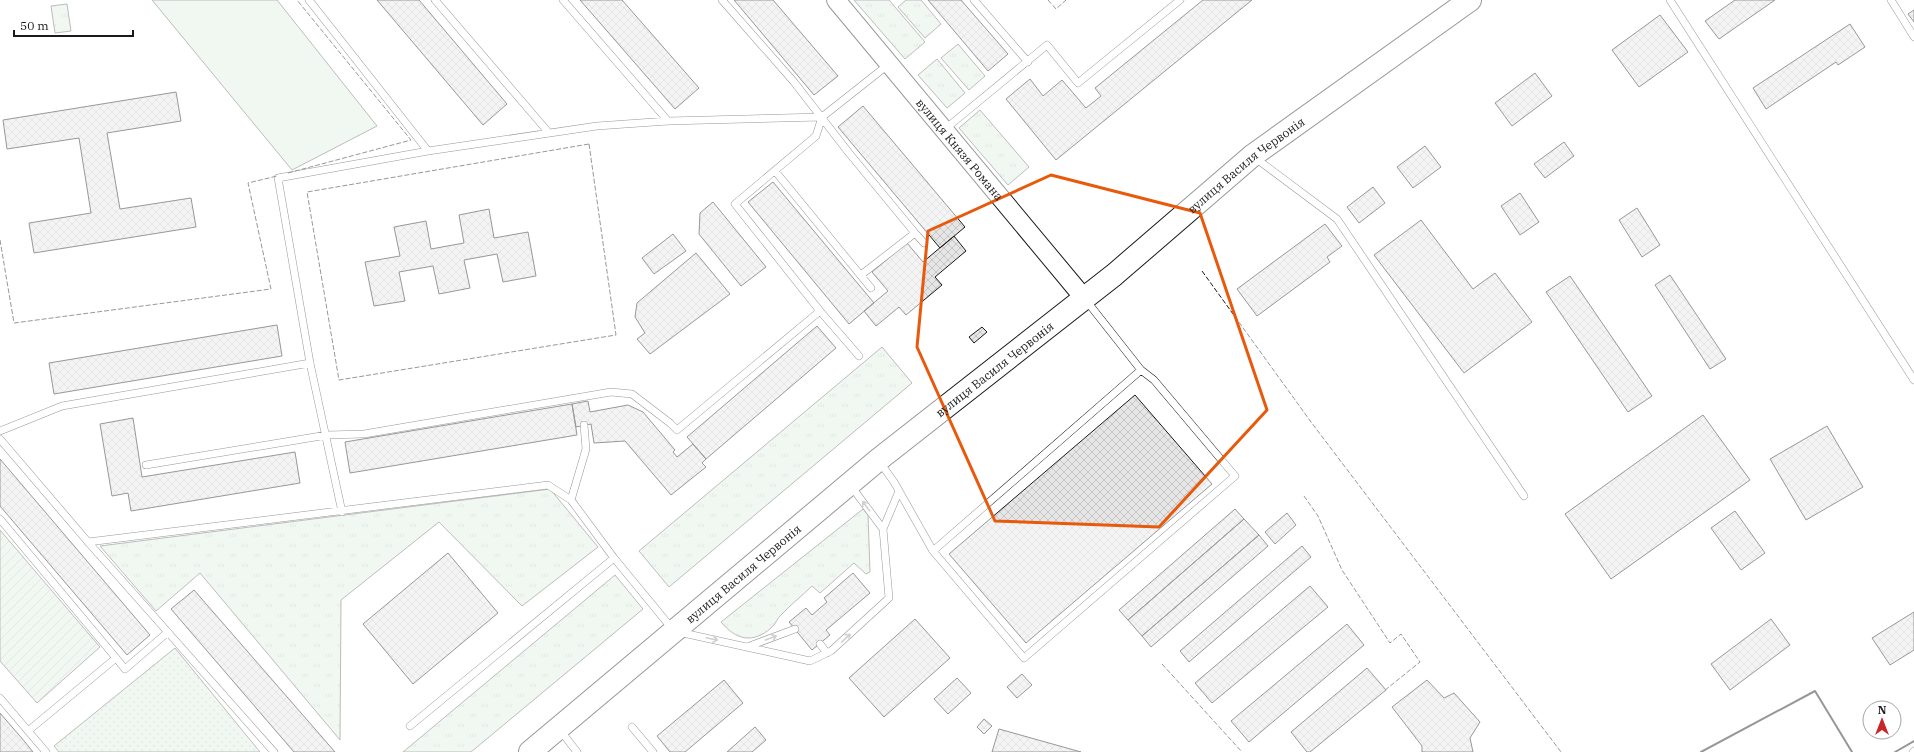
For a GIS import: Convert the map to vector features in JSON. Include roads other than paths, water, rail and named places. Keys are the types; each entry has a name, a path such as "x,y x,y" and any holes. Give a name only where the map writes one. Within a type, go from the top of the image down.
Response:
{"main road":[{"name":"вулиця Василя Червонія","path":"530,752 878,460 1114,275 1252,156 1470,0"}],"street":[{"name":"вулиця Князя Романа","path":"836,0 1084,298"}],"lane":[{"path":"309,0 428,151"},
{"path":"435,0 548,133"},
{"path":"563,0 668,121"},
{"path":"722,0 822,117 849,153 924,243"},
{"path":"974,0 1028,62"},
{"path":"944,130 1047,46 1078,83 1180,0"},
{"path":"1670,0 1914,380"},
{"path":"1891,0 1914,37"},
{"path":"859,356 735,204 816,136 822,117 889,64"},
{"path":"342,512 310,363 278,178 428,151 597,126 668,121 822,117"},
{"path":"1252,156 1337,219 1524,496"},
{"path":"775,171 871,288"},
{"path":"861,276 915,232"},
{"path":"878,460 899,491 933,551 1024,658 1235,476 1154,380 1141,370 1084,298"},
{"path":"146,465 326,436 364,434 581,400 611,392 632,394 677,430 820,310"},
{"path":"0,431 62,406 310,363"},
{"path":"933,551 1141,370"},
{"path":"572,500 586,449 584,425"},
{"path":"0,439 88,542 274,752"},
{"path":"849,484 883,529"},
{"path":"88,542 342,512 548,485 572,500 614,558 674,631 810,661 832,651 889,598 883,529 899,491"},
{"path":"0,519 125,669 168,632"},
{"path":"410,726 614,558"},
{"path":"747,647 795,629"},
{"path":"820,644 827,653"},
{"path":"28,731 116,658"},
{"path":"0,698 46,752"},
{"path":"632,727 653,752"},
{"path":"558,728 577,752"}]}
